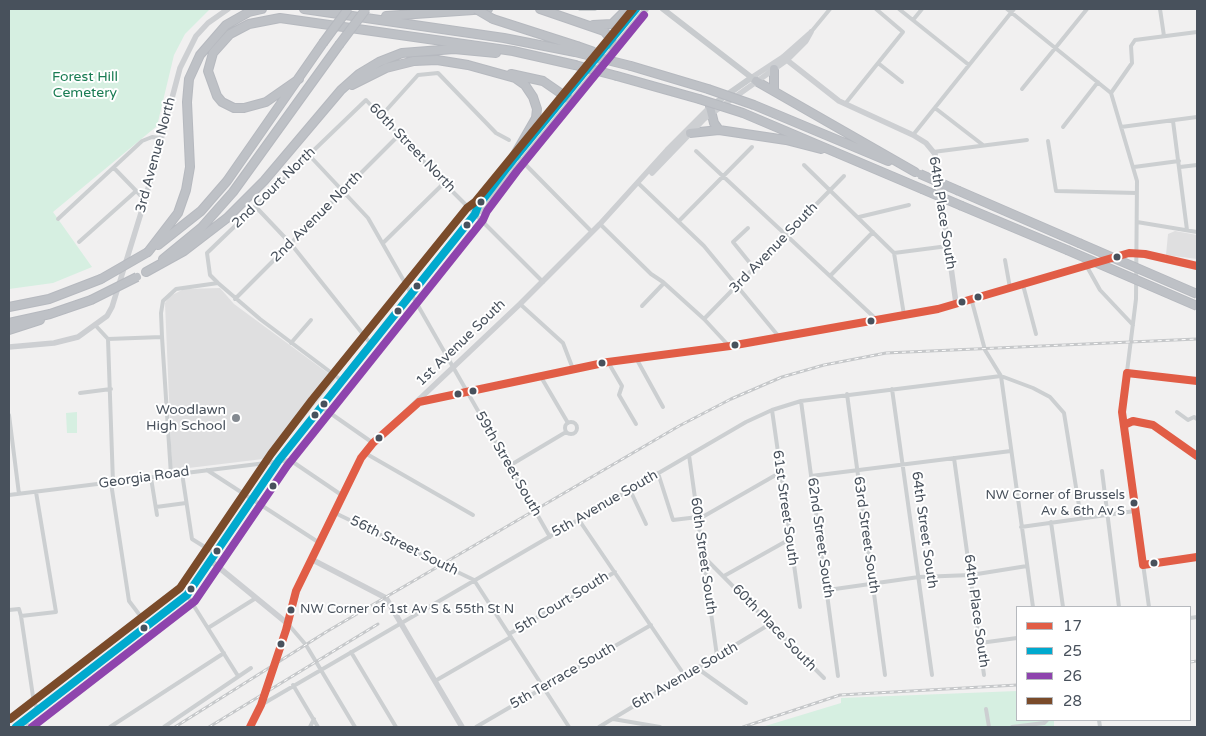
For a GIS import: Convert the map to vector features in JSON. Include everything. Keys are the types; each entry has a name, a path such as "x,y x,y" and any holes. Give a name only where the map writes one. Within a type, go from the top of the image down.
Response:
{"highway":[{"path":"148,252 178,213 186,190 190,167 189,79 200,55 226,25 249,12 262,9"},
{"path":"304,9 415,15 488,9"},
{"path":"9,307 49,299 101,279 148,252 201,211 227,180 348,9"},
{"path":"476,9 493,19 576,49 754,105 1197,294"},
{"path":"540,9 604,31 611,39 614,49"},
{"path":"590,25 612,24 627,9"},
{"path":"146,272 180,246 220,208 339,45 366,13"},
{"path":"366,13 514,40 576,49"},
{"path":"299,79 266,102 244,108 234,108 222,102 217,96 208,71 214,53 230,34 249,24 280,18 512,51 558,62"},
{"path":"9,323 50,314 91,300 184,251 227,218 264,180 329,104 359,74 379,62 402,53 428,49 454,49 575,65 743,113 1197,306"},
{"path":"329,104 357,82 386,68 414,61 445,61 515,78 525,85 534,97 537,109 536,118 509,165"},
{"path":"774,69 774,91"},
{"path":"499,73 528,76 542,81 568,99"},
{"path":"753,79 917,173"},
{"path":"711,110 719,130"},
{"path":"690,133 719,130 786,140 857,160"},
{"path":"9,330 32,324 50,314"}],"main road":[{"path":"16,727 187,594 279,460 320,406 476,214 482,210 523,161 611,39 636,9"},
{"path":"476,214 478,206 509,165 614,49 646,9"},
{"path":"662,9 753,79"},
{"name":"1st Avenue South","path":"711,110 753,79"}],"street":[{"name":"3rd Avenue North","path":"96,326 107,316 112,307 186,52 208,23 228,9"},
{"path":"580,9 595,9"},
{"name":"1st Avenue South","path":"753,79 785,58 806,41 830,9"},
{"path":"845,104 903,32 876,9"},
{"path":"899,9 969,65"},
{"path":"913,20 922,9"},
{"path":"1022,89 1087,9"},
{"path":"1160,9 1164,36"},
{"path":"913,135 1011,10 1111,93 1134,167 1137,193 1133,325 1122,412 1149,606"},
{"path":"1111,93 1132,63 1131,46 1135,40 1197,32"},
{"name":"1st Avenue South","path":"753,79 774,69 785,58"},
{"name":"64th Place South","path":"785,58 845,104 913,135 926,143 933,152 937,160 956,303"},
{"path":"878,63 902,82"},
{"path":"381,116 418,75 438,73 443,76 493,130 509,140"},
{"path":"1063,127 1098,82"},
{"name":"60th Street North","path":"366,100 444,183 543,282"},
{"name":"2nd Court North","path":"218,283 210,275 207,253 366,100"},
{"path":"935,108 983,145"},
{"name":"1st Avenue South","path":"638,183 646,180 711,110"},
{"name":"1st Avenue South","path":"261,705 288,624 296,591 333,512 365,453 543,282 600,224 667,150 711,110"},
{"path":"1121,127 1197,117"},
{"path":"1174,121 1187,230"},
{"name":"2nd Avenue North","path":"235,299 399,135"},
{"path":"58,219 148,138 161,138"},
{"path":"933,152 1027,140"},
{"path":"1048,141 1056,191 1137,193"},
{"path":"679,221 752,147"},
{"path":"696,151 876,319"},
{"name":"59th Street South","path":"309,155 368,218 550,537"},
{"path":"517,156 592,231"},
{"path":"1134,167 1179,161"},
{"path":"804,165 894,253 904,315"},
{"path":"1180,167 1197,165"},
{"path":"114,168 144,200"},
{"name":"3rd Avenue South","path":"704,319 844,176"},
{"path":"383,243 444,183"},
{"path":"638,183 704,246 780,338"},
{"path":"79,242 135,192"},
{"path":"859,217 910,205"},
{"path":"255,206 291,244 370,343"},
{"path":"1136,222 1197,232"},
{"path":"600,224 651,274 664,283 704,319 730,346"},
{"path":"748,228 733,242 754,268"},
{"path":"830,276 873,232"},
{"path":"894,253 948,246"},
{"path":"419,402 608,362 730,346 904,315 956,303 1023,285 1086,265 1136,253 1197,266"},
{"path":"1005,260 1010,288"},
{"path":"1086,265 1100,290 1133,325"},
{"path":"171,475 161,313 166,296 176,288 218,283 235,299 341,380"},
{"path":"642,306 664,283"},
{"path":"1023,285 1036,334"},
{"path":"971,298 986,350 1001,376 1033,606"},
{"path":"520,304 563,343 573,369"},
{"path":"291,343 310,320"},
{"path":"9,347 78,338 96,326 108,339 111,389 112,483 129,601 148,626"},
{"path":"108,339 162,337"},
{"path":"636,358 663,408"},
{"path":"608,362 622,386 619,395 636,424"},
{"path":"1127,373 1197,381"},
{"path":"1001,376 1033,388 1050,397 1062,409 1068,430 1081,518"},
{"name":"5th Avenue South","path":"261,705 689,455 772,410 801,401 847,394 1001,376"},
{"path":"541,377 568,423"},
{"path":"80,392 111,389"},
{"name":"64th Street South","path":"892,389 932,674"},
{"name":"63rd Street South","path":"847,394 885,675"},
{"name":"62nd Street South","path":"801,401 828,590 838,676"},
{"path":"320,406 373,444"},
{"name":"61st Street South","path":"772,410 800,607"},
{"path":"1178,412 1188,420 1194,417 1197,419"},
{"path":"9,415 19,494"},
{"path":"1124,425 1133,421 1153,425 1197,455"},
{"path":"566,432 565,428 568,423"},
{"path":"566,432 572,435 577,429 575,424 568,423"},
{"path":"509,466 566,432"},
{"path":"811,476 1011,451"},
{"path":"365,453 473,515"},
{"name":"60th Street South","path":"689,455 717,656"},
{"name":"64th Place South","path":"954,458 984,675"},
{"name":"Georgia Road","path":"9,496 279,460"},
{"name":"56th Street South","path":"279,460 290,460 342,496"},
{"path":"207,470 318,542"},
{"path":"1102,471 1120,606"},
{"path":"658,473 673,520 698,518 781,472"},
{"path":"182,473 192,538 216,554"},
{"path":"152,478 157,515"},
{"path":"630,490 646,524"},
{"path":"21,616 56,612 36,492"},
{"path":"156,507 186,503"},
{"path":"1021,527 1135,511"},
{"name":"56th Street South","path":"333,512 474,580"},
{"path":"579,520 685,676"},
{"path":"1051,522 1063,606"},
{"path":"724,576 790,539"},
{"name":"60th Place South","path":"703,556 824,678"},
{"path":"1143,565 1197,558"},
{"path":"310,559 383,596 462,727"},
{"path":"211,561 288,624 306,645 355,727"},
{"path":"828,590 918,577 971,576 1027,566"},
{"name":"5th Court South","path":"435,681 615,572"},
{"path":"474,580 569,727"},
{"path":"187,594 238,676"},
{"path":"208,628 256,598"},
{"path":"9,610 18,609 21,616 34,703 39,710"},
{"name":"6th Avenue South","path":"599,727 770,624"},
{"name":"5th Terrace South","path":"476,727 651,625"},
{"path":"980,643 1016,638"},
{"path":"351,652 396,727"},
{"path":"110,727 224,653"},
{"path":"164,727 251,668"},
{"path":"698,668 746,703"},
{"path":"293,685 318,727"},
{"path":"250,727 261,705"},
{"path":"986,709 989,727"},
{"path":"310,727 314,719"},
{"path":"613,719 660,727"},
{"path":"25,721 29,727"},
{"path":"1012,727 1047,721"}],"shaded area":[{"path":"1175,231 1197,235 1197,259 1166,255 1168,234"},
{"name":"Woodlawn High School","path":"220,288 234,304 336,379 271,458 172,470 165,303 170,296 184,289"}],"green space":[{"name":"Forest Hill Cemetery","path":"9,9 210,9 185,34 174,55 157,126 53,212 92,267 53,283 9,289"},
{"path":"77,412 77,433 67,433 66,413"},
{"path":"1016,691 1016,721 1054,721 1054,727 762,727 841,703 841,698"}],"railway":[{"path":"175,727 326,632 679,426 731,399 782,377 824,365 886,353 1197,339"},
{"path":"209,727 378,624"},
{"path":"1191,662 1197,661"},
{"path":"743,727 840,695 1016,685"}],"transit line":[{"name":"28","path":"10,719 180,588 271,454 312,400 467,208 475,202 633,9"},
{"name":"25","path":"16,727 187,595 279,460 475,214 478,206 509,165 636,9"},
{"name":"26","path":"32,727 195,601 287,466 483,220 487,211 517,171 644,15"},
{"name":"17","path":"250,727 261,705 286,630 296,591 361,458 373,443 419,402 608,362 730,346 938,309 1129,253 1145,254 1197,266"},
{"name":"17","path":"1197,381 1127,373 1122,412 1143,565 1197,557"},
{"name":"17","path":"1124,425 1133,421 1153,425 1197,456"}],"place":[{"name":"Woodlawn High School","path":"236,418"},
{"name":"NW Corner of Brussels Av & 6th Av S","path":"1134,503"},
{"name":"NW Corner of 1st Av S & 55th St N","path":"291,610"}]}
